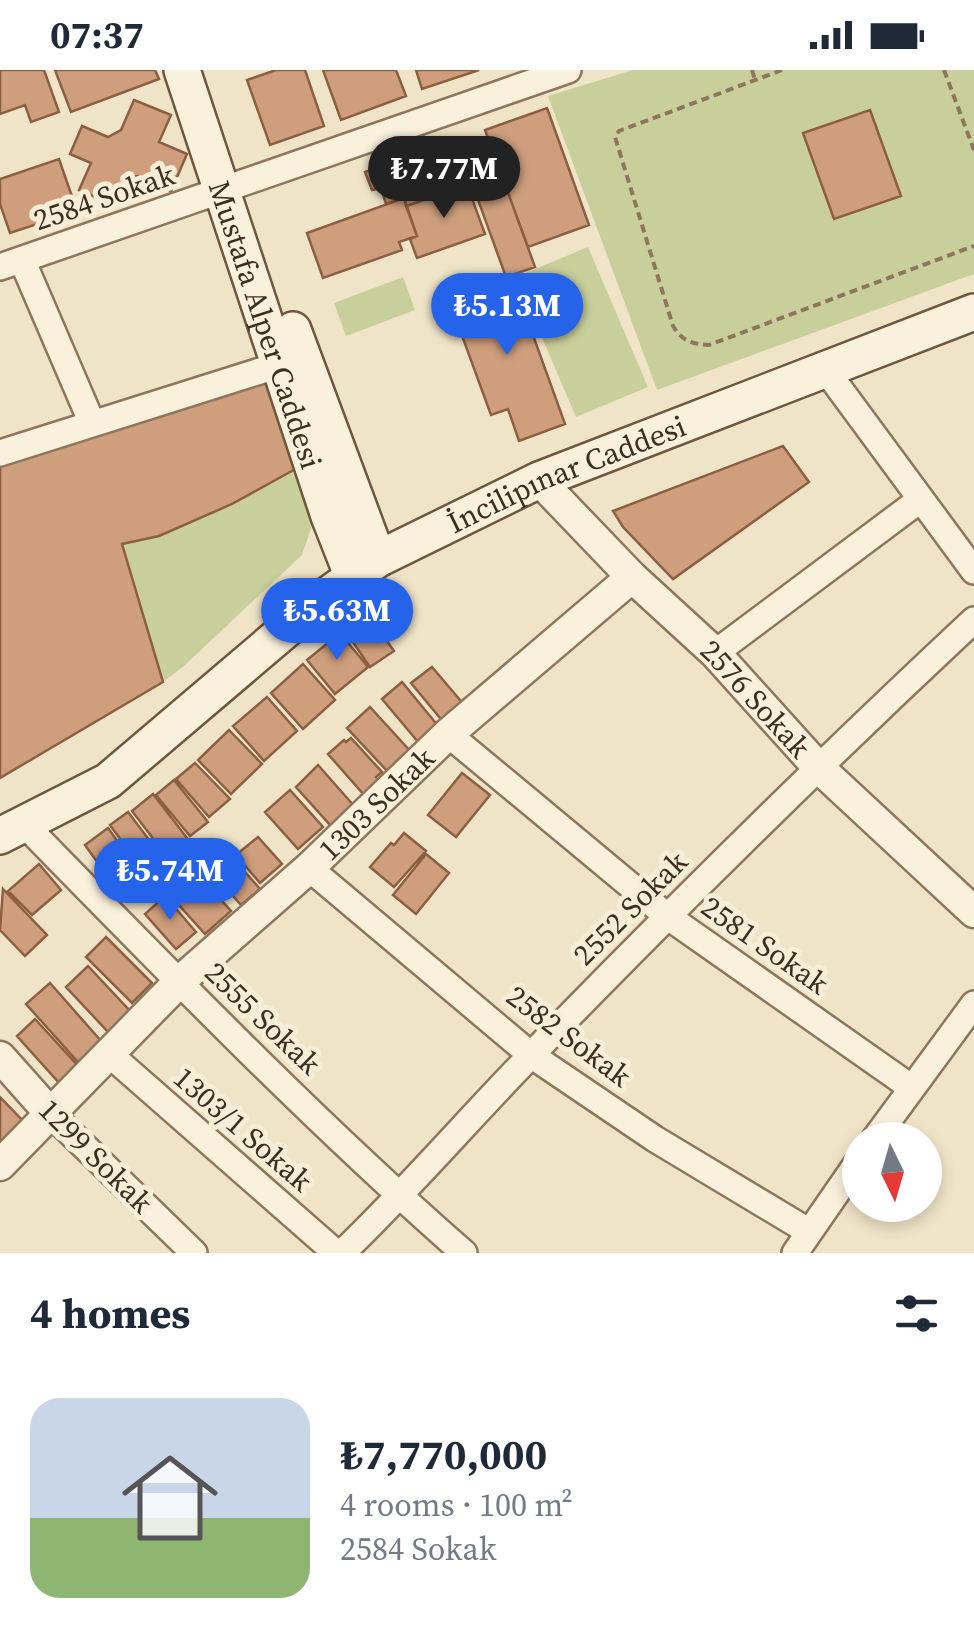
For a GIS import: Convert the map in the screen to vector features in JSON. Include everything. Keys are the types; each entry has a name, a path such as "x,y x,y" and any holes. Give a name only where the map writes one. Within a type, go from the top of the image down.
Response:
{"main road":[{"name":"Mustafa Alper Caddesi","path":"182,70 310,380 365,568"},
{"name":"Mustafa Alper Caddesi","path":"208,70 231,187 279,366 365,568"},
{"name":"İncilipınar Caddesi","path":"12,830 108,782 365,568 539,480 974,312"}],"street":[{"name":"2584 Sokak","path":"11,264 568,70"},
{"path":"11,264 92,423"},
{"path":"0,453 279,366"},
{"path":"825,368 974,571"},
{"name":"2576 Sokak","path":"539,480 632,578 715,653 817,766 973,910"},
{"path":"715,653 921,499"},
{"name":"1303 Sokak","path":"0,1165 179,982 309,868 448,734 632,578"},
{"name":"2552 Sokak","path":"339,1253 400,1197 531,1054 817,766 974,620"},
{"name":"2581 Sokak","path":"448,734 667,916 912,1088"},
{"name":"2555 Sokak","path":"12,830 179,982 400,1197 464,1253"},
{"name":"2582 Sokak","path":"309,868 531,1054 802,1242"},
{"path":"887,1122 974,1004"},
{"name":"1303/1 Sokak","path":"108,1053 339,1253"},
{"name":"1299 Sokak","path":"0,1057 50,1112 194,1253"},
{"path":"802,1242 842,1185"}],"path":[{"path":"752,70 755,80"},
{"path":"782,70 619,131 615,138 680,337 709,344 974,246"},
{"path":"944,70 974,150"}],"green space":[{"path":"633,70 974,70 974,274 657,390 548,96"},
{"path":"588,247 648,387 576,417 516,277"},
{"path":"403,277 415,310 346,336 334,303"},
{"path":"299,467 316,514 302,555 163,682 122,544 191,522"}],"building":[{"path":"0,70 44,70 59,112 31,122 25,105 0,114"},
{"path":"55,70 155,70 159,79 71,112"},
{"path":"276,70 305,70 324,126 270,145 247,80"},
{"path":"323,70 396,70 406,96 341,120"},
{"path":"416,70 479,70 422,89"},
{"path":"134,100 171,115 159,142 187,154 171,191 137,176 126,179 114,205 79,190 91,163 70,154 82,126 108,137 121,130"},
{"path":"547,108 589,225 528,247 485,130"},
{"path":"870,110 901,196 834,219 803,133"},
{"path":"489,140 535,267 506,277 460,150"},
{"path":"441,144 449,166 443,168 447,179 415,191 419,202 406,206 404,198 386,204 381,188 372,190 365,172"},
{"path":"59,159 77,211 10,233 0,204 0,179"},
{"path":"467,185 485,234 417,258 410,239 417,236 406,206"},
{"path":"404,198 417,236 399,242 402,250 323,278 307,233"},
{"path":"512,277 565,424 519,441 508,409 491,415 449,300"},
{"path":"268,375 299,467 232,504 159,536 122,544 163,682 0,778 0,463"},
{"path":"783,446 809,482 673,579 623,527 613,511"},
{"path":"367,613 394,651 370,667 344,629"},
{"path":"340,633 368,667 335,694 307,660"},
{"path":"303,664 335,700 303,729 271,693"},
{"path":"432,667 466,707 445,724 411,683"},
{"path":"402,682 439,727 419,743 382,699"},
{"path":"267,697 297,731 264,761 233,726"},
{"path":"370,707 411,752 389,773 347,728"},
{"path":"229,730 262,764 231,794 198,760"},
{"path":"351,738 382,772 376,777 381,782 365,796 328,754"},
{"path":"195,763 230,799 209,817 176,779"},
{"path":"318,765 355,807 331,826 296,787"},
{"path":"462,773 490,795 456,837 428,815"},
{"path":"174,780 208,822 190,836 156,795"},
{"path":"290,790 323,827 298,849 265,812"},
{"path":"153,794 187,838 165,854 132,811"},
{"path":"128,812 162,857 143,870 110,825"},
{"path":"108,828 136,867 113,884 85,845"},
{"path":"404,833 426,851 394,887 370,867"},
{"path":"258,837 282,864 260,883 236,855"},
{"path":"222,846 260,889 241,905 203,862"},
{"path":"426,854 449,873 416,914 393,895"},
{"path":"39,864 61,890 32,915 8,891"},
{"path":"203,880 231,911 205,934 178,904"},
{"path":"3,889 47,935 25,956 0,930"},
{"path":"165,896 196,932 176,949 145,914"},
{"path":"106,937 152,983 132,1003 86,957"},
{"path":"88,966 131,1012 109,1033 66,987"},
{"path":"50,983 102,1042 78,1062 26,1004"},
{"path":"35,1019 80,1068 61,1085 17,1036"},
{"path":"0,1097 25,1123 0,1147"}]}
